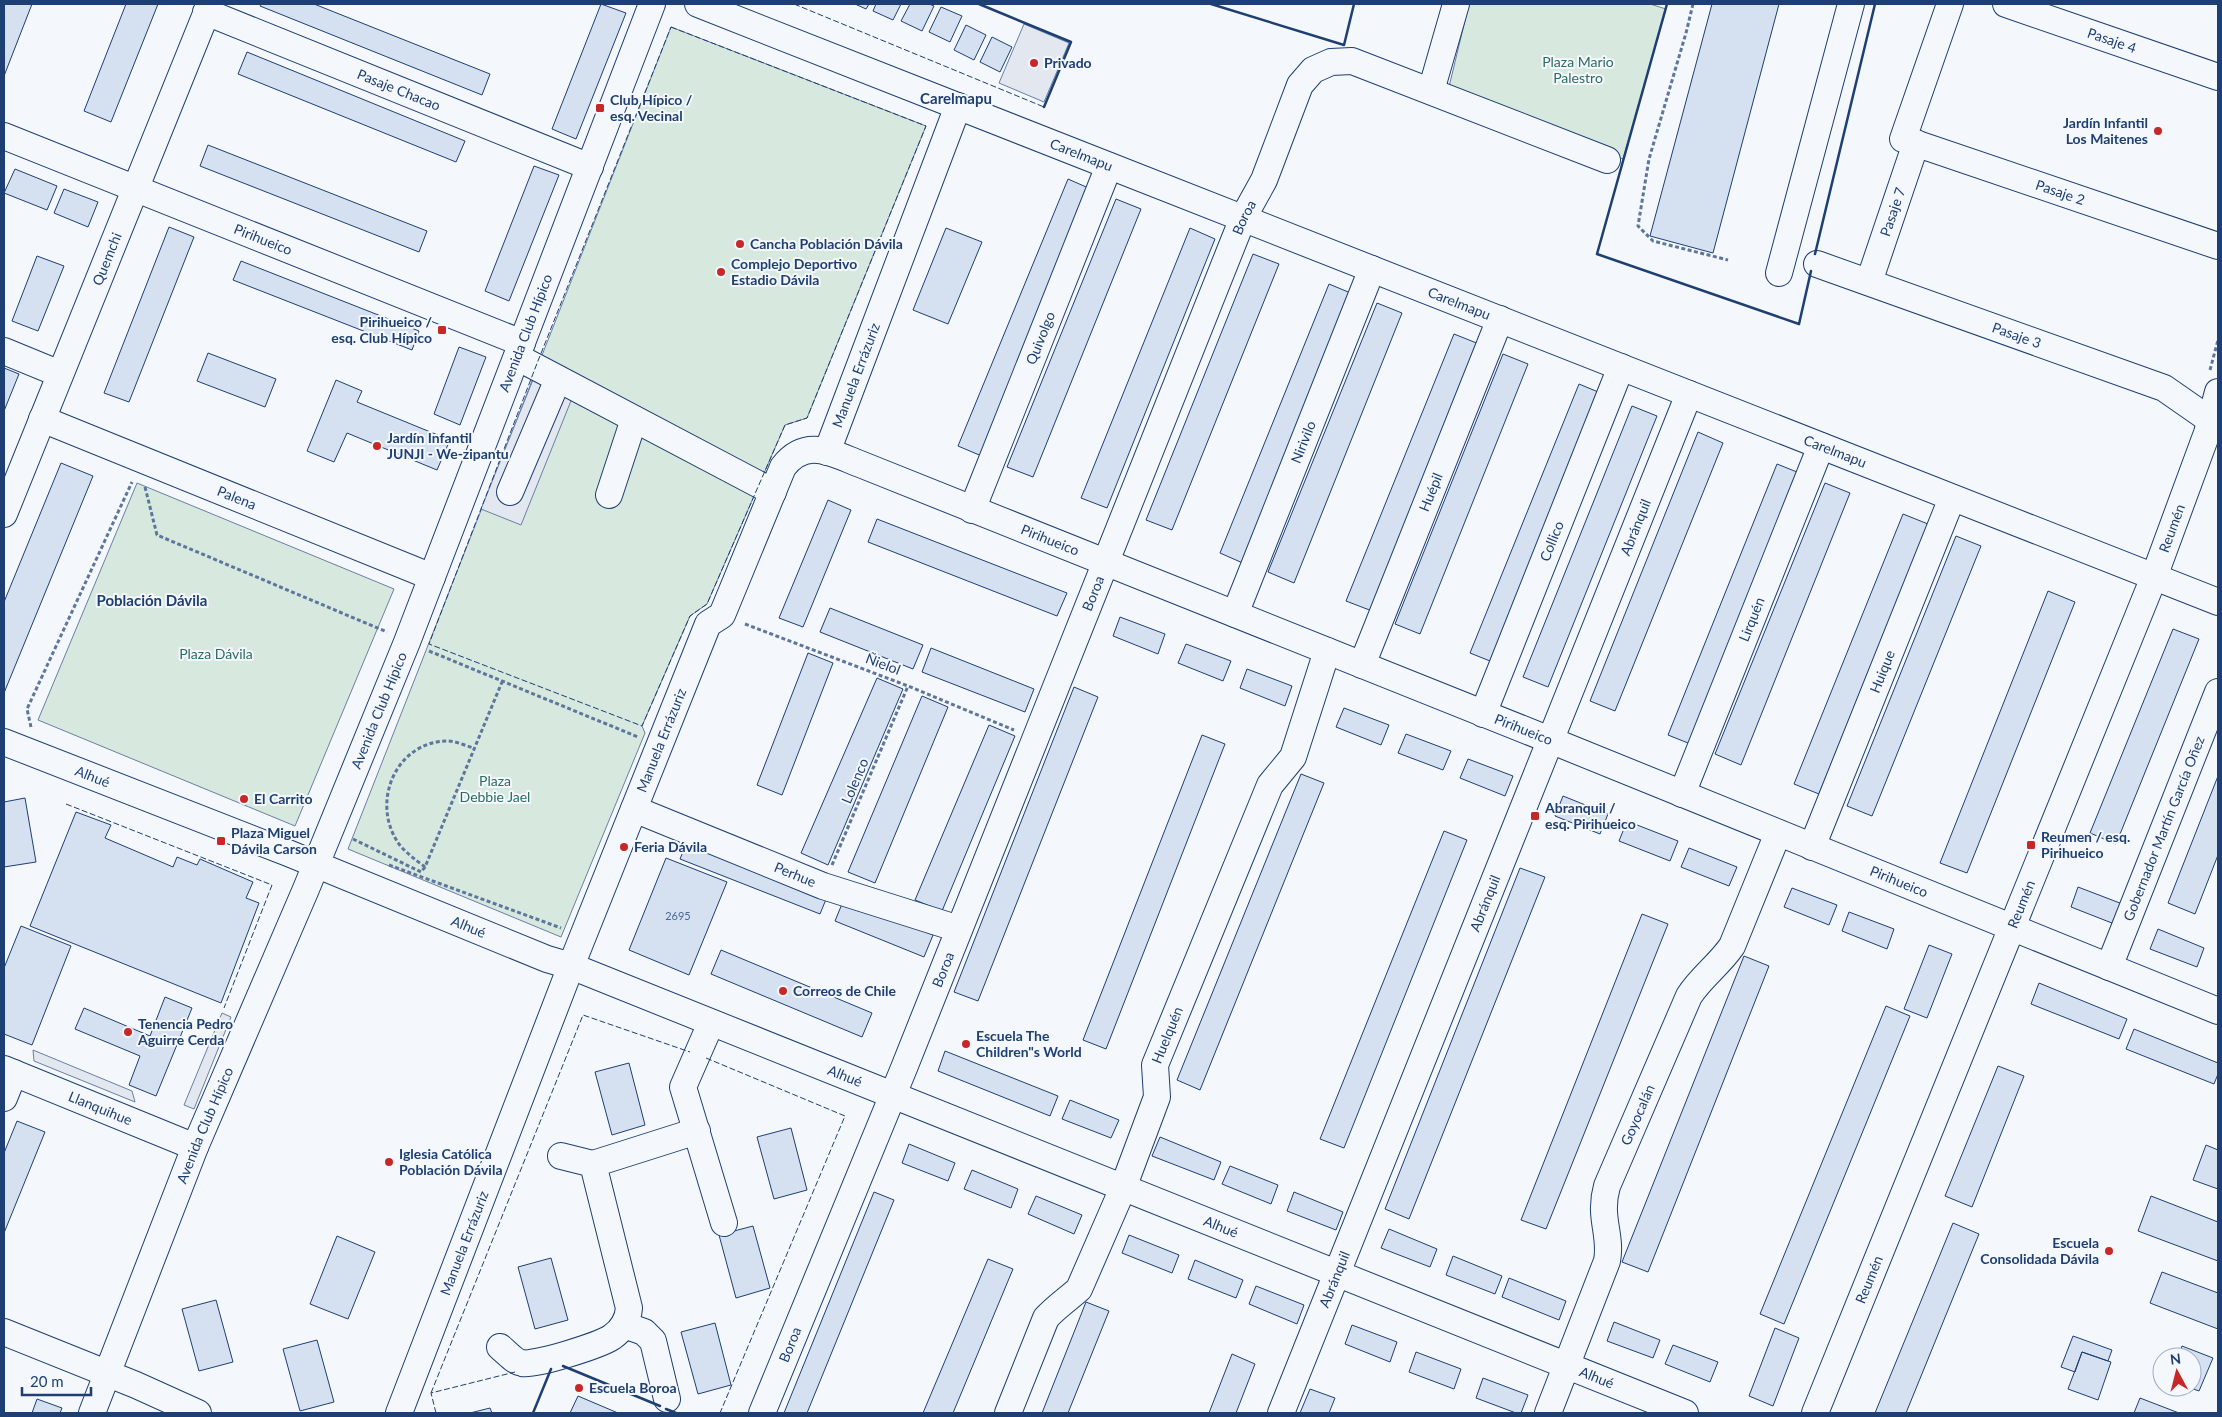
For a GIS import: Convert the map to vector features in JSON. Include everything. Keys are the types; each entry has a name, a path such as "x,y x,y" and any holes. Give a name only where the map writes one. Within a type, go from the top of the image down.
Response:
{"street":[{"name":"Avenida Club Hípico","path":"92,1413 196,1147 316,864 407,642 652,4"},
{"name":"Carelmapu","path":"698,4 2218,602"},
{"path":"1431,92 1456,4"},
{"path":"1779,273 1851,4"},
{"name":"Pasaje 7","path":"1869,282 1950,4"},
{"name":"Pasaje 4","path":"2006,4 2218,76"},
{"name":"Pasaje Chacao","path":"208,8 590,167"},
{"name":"Quemchi","path":"4,514 208,8"},
{"name":"Boroa","path":"762,1413 893,1096 1243,218 1264,180 1300,85 1313,70 1331,62 1352,61 1607,160"},
{"name":"Manuela Errázuriz","path":"400,1413 570,966 708,624 722,615 783,467 796,453 810,450 827,452 958,106"},
{"name":"Pirihueico","path":"4,136 136,189 519,350 558,379 773,492"},
{"name":"Pasaje 2","path":"1909,141 2218,246"},
{"name":"Quivolgo","path":"972,510 1109,166"},
{"name":"Pasaje 3","path":"1817,264 2164,388 2214,422"},
{"name":"Nirivilo","path":"1234,614 1372,269"},
{"name":"Huépil","path":"1362,665 1500,319"},
{"path":"4,351 60,374"},
{"name":"Collico","path":"1483,714 1621,367"},
{"path":"510,492 558,379"},
{"name":"Reumén","path":"1815,1413 2154,577 2214,422 2218,392"},
{"name":"Abránquil","path":"1281,1413 1689,394"},
{"name":"Palena","path":"42,419 139,466 432,577"},
{"path":"609,495 634,419"},
{"name":"Lirquén","path":"1682,794 1821,446"},
{"name":"Pirihueico","path":"827,452 1550,740 2218,1011"},
{"name":"Huique","path":"1812,846 1952,498"},
{"name":"Huelquén","path":"1008,1413 1046,1318 1054,1308 1066,1301 1079,1289 1123,1188 1157,1098 1155,1065 1270,785 1293,756 1327,652"},
{"name":"Gobernador Martín García Oñez","path":"2109,966 2218,692"},
{"name":"Alhué","path":"4,742 316,864 547,959 570,966 1685,1413"},
{"name":"Perhue","path":"634,809 823,886 959,930"},
{"name":"Goyocalán","path":"1548,1413 1607,1261 1608,1244 1603,1215 1607,1186 1686,1001 1694,987 1723,959 1732,946 1778,833"},
{"path":"711,1023 683,1087 724,1223"},
{"path":"4,1098 9,1071"},
{"name":"Llanquihue","path":"9,1071 196,1147"},
{"path":"561,1156 593,1164 697,1131"},
{"path":"500,1347 521,1363 537,1362 577,1351 612,1337 624,1325 628,1317 629,1308 593,1164"},
{"path":"624,1325 644,1332 653,1341 668,1398"},
{"path":"4,1332 136,1385 198,1413"}],"path":[{"path":"1692,4 1686,33 1648,158 1638,226 1654,241 1728,260"},
{"path":"139,466 158,535 407,642 659,746"},
{"path":"33,730 27,709 139,466"},
{"name":"Ñielol","path":"722,615 908,686 1035,739"},
{"path":"345,835 420,872 425,867 502,682"},
{"name":"Lolenco","path":"823,886 908,686"},
{"path":"425,867 398,843 388,822 385,801 388,786 396,771 407,758 426,745 449,741 474,748"},
{"path":"386,865 583,936"}],"green space":[{"name":"Plaza Mario Palestro","path":"1469,4 1650,4 1666,9 1623,159 1448,91"},
{"name":"Complejo Deportivo Estadio Dávila","path":"671,27 926,126 807,418 785,425 707,604 690,616 642,726 645,733 561,937 348,849"},
{"name":"Plaza Dávila","path":"137,483 394,589 295,826 38,720"}],"shaded area":[{"name":"Privado","path":"1024,24 1069,43 1044,102 999,83"},
{"path":"541,360 581,376 521,525 481,509"},
{"path":"222,1013 231,1017 194,1109 184,1105"},
{"path":"33,1050 132,1091 135,1102 34,1061"}],"building":[{"path":"4,4 32,4 4,76"},
{"path":"126,4 158,4 111,122 84,111"},
{"path":"261,4 314,4 490,74 482,95 260,6"},
{"path":"601,4 626,13 576,139 552,129"},
{"path":"855,4 869,4 866,9"},
{"path":"876,4 901,4 893,20 873,11"},
{"path":"910,4 929,4 934,6 922,31 901,21"},
{"path":"1712,4 1779,4 1713,253 1650,236"},
{"path":"941,7 962,16 950,42 929,32"},
{"path":"966,25 986,35 974,60 954,50"},
{"path":"992,37 1012,47 1000,72 980,62"},
{"path":"247,52 465,141 456,162 238,74"},
{"path":"208,145 427,231 419,252 200,166"},
{"path":"534,166 559,175 509,301 485,291"},
{"path":"15,169 57,186 47,210 4,193"},
{"path":"1068,179 1093,190 984,457 958,446"},
{"path":"64,189 98,202 88,227 54,213"},
{"path":"1116,199 1141,209 1033,477 1007,467"},
{"path":"169,227 194,237 129,402 104,393"},
{"path":"946,228 982,242 948,324 913,310"},
{"path":"1190,228 1215,239 1107,508 1081,498"},
{"path":"1253,254 1279,264 1172,530 1146,520"},
{"path":"37,256 64,266 38,331 12,321"},
{"path":"241,261 419,331 412,350 233,280"},
{"path":"1329,284 1353,294 1245,564 1220,553"},
{"path":"1377,303 1402,313 1294,583 1268,572"},
{"path":"1454,334 1479,344 1372,611 1346,601"},
{"path":"459,347 486,357 460,425 434,414"},
{"path":"208,353 276,379 265,407 197,381"},
{"path":"1503,354 1528,364 1420,634 1395,624"},
{"path":"4,368 19,374 4,411"},
{"path":"336,380 362,391 357,402 450,440 437,470 347,433 334,462 307,451"},
{"path":"1579,384 1603,394 1495,663 1470,653"},
{"path":"1632,406 1657,416 1548,687 1523,677"},
{"path":"1698,432 1723,443 1615,711 1590,701"},
{"path":"61,463 93,476 4,693 4,602"},
{"path":"1777,464 1802,474 1693,745 1668,735"},
{"path":"1825,483 1850,493 1741,765 1715,754"},
{"path":"828,500 851,510 803,627 779,618"},
{"path":"1903,514 1928,524 1819,794 1794,784"},
{"path":"877,519 1067,593 1057,616 868,542"},
{"path":"1956,536 1981,546 1872,816 1847,806"},
{"path":"2048,591 2075,602 1967,873 1940,863"},
{"path":"830,608 923,645 913,669 820,632"},
{"path":"1120,617 1165,634 1158,654 1113,636"},
{"path":"2173,629 2199,639 2116,844 2090,833"},
{"path":"1186,644 1231,661 1223,681 1178,663"},
{"path":"931,648 1034,689 1025,712 922,672"},
{"path":"808,653 833,663 782,795 757,785"},
{"path":"1247,669 1292,686 1285,706 1240,688"},
{"path":"877,678 903,689 828,865 801,853"},
{"path":"1074,687 1098,697 978,1001 954,992"},
{"path":"922,696 948,707 875,883 848,872"},
{"path":"1344,708 1389,725 1381,745 1336,727"},
{"path":"989,725 1015,736 942,911 915,900"},
{"path":"1406,734 1451,751 1443,770 1398,753"},
{"path":"1202,735 1225,744 1106,1049 1083,1040"},
{"path":"1468,759 1513,776 1505,796 1460,778"},
{"path":"1301,774 1324,783 1200,1090 1177,1080"},
{"path":"2218,776 2218,855 2195,914 2168,903"},
{"path":"1563,796 1608,814 1600,834 1555,816"},
{"path":"25,798 36,862 4,867 4,802"},
{"path":"76,812 111,825 105,838 173,867 177,857 197,865 200,859 253,882 246,898 259,903 221,1003 30,926"},
{"path":"1627,821 1678,841 1670,861 1619,841"},
{"path":"1444,831 1467,840 1344,1148 1320,1139"},
{"path":"689,837 829,892 820,914 680,859"},
{"path":"1689,848 1737,867 1729,886 1681,867"},
{"path":"666,858 727,882 689,975 629,950"},
{"path":"1520,868 1545,877 1409,1219 1385,1209"},
{"path":"2078,887 2125,905 2117,925 2071,907"},
{"path":"1792,888 1837,905 1829,925 1784,907"},
{"path":"844,899 933,935 924,957 835,921"},
{"path":"1849,912 1894,929 1887,949 1842,931"},
{"path":"1642,914 1668,924 1546,1229 1521,1220"},
{"path":"21,926 71,946 32,1045 4,1034 4,968"},
{"path":"2158,929 2204,948 2197,967 2150,949"},
{"path":"1929,945 1952,954 1927,1018 1904,1009"},
{"path":"721,950 872,1013 862,1037 711,974"},
{"path":"1744,956 1769,966 1648,1272 1622,1262"},
{"path":"2039,983 2127,1019 2119,1039 2031,1004"},
{"path":"165,997 192,1008 156,1096 129,1085 140,1056 75,1029 84,1008 150,1036"},
{"path":"1886,1006 1910,1016 1784,1324 1760,1314"},
{"path":"2134,1029 2218,1063 2218,1074 2214,1084 2126,1049"},
{"path":"945,1051 1058,1096 1050,1116 938,1071"},
{"path":"629,1063 645,1125 612,1135 595,1072"},
{"path":"1998,1066 2024,1076 1972,1207 1945,1196"},
{"path":"1070,1100 1119,1120 1111,1138 1062,1119"},
{"path":"17,1121 45,1132 4,1233 4,1153"},
{"path":"791,1128 807,1190 774,1199 757,1137"},
{"path":"1160,1137 1221,1162 1214,1180 1152,1156"},
{"path":"909,1144 955,1163 948,1181 902,1163"},
{"path":"2206,1145 2218,1150 2218,1189 2193,1180"},
{"path":"1230,1166 1278,1185 1271,1204 1222,1184"},
{"path":"972,1170 1018,1189 1011,1208 964,1189"},
{"path":"874,1192 894,1200 807,1413 784,1413"},
{"path":"1294,1192 1343,1212 1336,1230 1287,1211"},
{"path":"1036,1196 1082,1215 1074,1234 1028,1214"},
{"path":"2151,1196 2218,1222 2218,1261 2138,1231"},
{"path":"1953,1223 1979,1234 1906,1413 1875,1413"},
{"path":"753,1226 770,1288 736,1298 719,1235"},
{"path":"1389,1229 1437,1249 1430,1267 1381,1248"},
{"path":"1129,1235 1179,1255 1172,1273 1122,1253"},
{"path":"337,1236 375,1252 348,1319 310,1304"},
{"path":"1453,1256 1502,1276 1495,1294 1446,1275"},
{"path":"551,1258 568,1320 535,1329 518,1267"},
{"path":"988,1259 1013,1269 953,1413 923,1413"},
{"path":"1195,1260 1243,1280 1236,1298 1188,1279"},
{"path":"2162,1272 2218,1293 2218,1329 2150,1303"},
{"path":"1509,1278 1566,1301 1559,1320 1502,1297"},
{"path":"1256,1286 1304,1305 1297,1324 1249,1304"},
{"path":"216,1300 233,1362 199,1371 182,1309"},
{"path":"1086,1302 1109,1311 1068,1413 1042,1413"},
{"path":"1614,1322 1660,1340 1653,1358 1607,1341"},
{"path":"715,1323 731,1385 698,1394 681,1332"},
{"path":"1352,1325 1397,1342 1390,1362 1345,1344"},
{"path":"1775,1328 1799,1338 1773,1406 1749,1396"},
{"path":"2073,1336 2112,1350 2108,1361 2082,1352 2075,1372 2061,1367"},
{"path":"317,1340 334,1402 300,1411 283,1349"},
{"path":"1673,1345 1718,1362 1710,1382 1665,1364"},
{"path":"1416,1352 1461,1369 1454,1389 1409,1372"},
{"path":"2082,1352 2111,1362 2098,1400 2068,1389"},
{"path":"1232,1354 1255,1364 1236,1413 1209,1413"},
{"path":"2202,1354 2213,1358 2202,1384"},
{"path":"1483,1378 1528,1395 1521,1413 1516,1413 1476,1398"},
{"path":"1310,1389 1335,1398 1329,1413 1300,1413"},
{"path":"578,1396 618,1413 570,1413"},
{"path":"2140,1398 2179,1413 2134,1413"},
{"path":"37,1399 62,1408 60,1413 32,1413"},
{"path":"490,1408 492,1413 470,1413"}],"fence":[{"path":"794,4 1044,107"},
{"path":"671,27 926,126 807,418 785,425 707,604 690,616 642,726 429,644 536,366 671,27"},
{"path":"66,804 272,885 224,1008"},
{"path":"431,1393 583,1015 690,1052"},
{"path":"706,1058 845,1116 720,1413"},
{"path":"436,1413 431,1393 515,1372"}],"wall":[{"path":"979,4 1071,42 1044,107"},
{"path":"1211,4 1344,45 1354,4"},
{"path":"1667,4 1597,254 1799,324 1811,271"},
{"path":"1815,254 1875,4"},
{"path":"563,1366 660,1406"},
{"path":"533,1413 551,1369"},
{"path":"666,1409 676,1413"}],"place":[{"name":"Privado","path":"1034,63"},
{"name":"Club Hípico / esq. Vecinal","path":"600,108"},
{"name":"Jardín Infantil Los Maitenes","path":"2158,131"},
{"name":"Cancha Población Dávila","path":"740,244"},
{"name":"Complejo Deportivo Estadio Dávila","path":"721,272"},
{"name":"Pirihueico / esq. Club Hípico","path":"442,330"},
{"name":"Jardín Infantil JUNJI - We-zipantu","path":"377,446"},
{"name":"El Carrito","path":"244,799"},
{"name":"Abranquil / esq. Pirihueico","path":"1535,816"},
{"name":"Plaza Miguel Dávila Carson","path":"221,841"},
{"name":"Reumen / esq. Pirihueico","path":"2031,845"},
{"name":"Feria Dávila","path":"624,847"},
{"name":"Correos de Chile","path":"783,991"},
{"name":"Tenencia Pedro Aguirre Cerda","path":"128,1032"},
{"name":"Escuela The Children\"s World","path":"966,1044"},
{"name":"Iglesia Católica Población Dávila","path":"389,1162"},
{"name":"Escuela Consolidada Dávila","path":"2109,1251"},
{"name":"Escuela Boroa","path":"579,1388"}],"district":[{"name":"Carelmapu","path":"956,99"},
{"name":"Población Dávila","path":"152,601"}],"park label":[{"name":"Plaza Debbie Jael","path":"495,790"}]}
